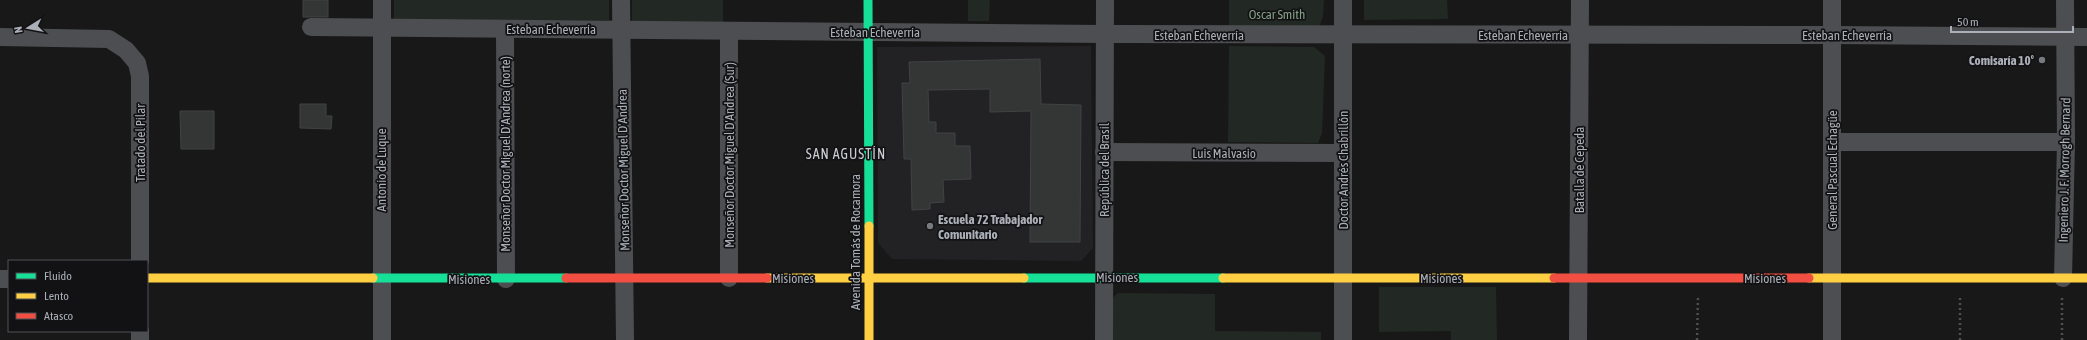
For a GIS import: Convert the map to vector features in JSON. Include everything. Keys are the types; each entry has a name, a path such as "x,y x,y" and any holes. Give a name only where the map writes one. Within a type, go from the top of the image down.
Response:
{"street":[{"name":"Antonio de Luque","path":"382,0 382,340"},
{"name":"Monseñor Doctor Miguel D'Andrea","path":"621,0 625,340"},
{"name":"Avenida Tomás de Rocamora","path":"868,0 869,340"},
{"name":"República del Brasil","path":"1104,340 1105,0"},
{"name":"Doctor Andrés Chabrillón","path":"1342,340 1343,0"},
{"name":"Batalla de Cepeda","path":"1578,340 1580,0"},
{"name":"General Pascual Echagüe","path":"1832,0 1832,340"},
{"name":"Ingeniero J. F. Morrogh Bernard","path":"2063,278 2066,142 2065,0"},
{"name":"Esteban Echeverría","path":"311,27 1105,34 1832,35 2087,37"},
{"name":"Monseñor Doctor Miguel D'Andrea (norte)","path":"505,29 506,279"},
{"name":"Monseñor Doctor Miguel D'Andrea (Sur)","path":"729,31 729,278"},
{"name":"Tratado del Pilar","path":"0,37 109,39 126,50 137,63 140,76 140,260"},
{"path":"1832,142 2066,142"},
{"name":"Luis Malvasio","path":"1104,152 1343,153"},
{"name":"Misiones","path":"148,278 2087,278"}],"path":[{"path":"1697,340 1698,278"},
{"path":"1960,278 1960,340"},
{"path":"2062,340 2063,278"}],"shaded area":[{"path":"1091,46 1093,248 1081,261 892,259 878,243 877,47"}],"green space":[{"path":"394,0 609,0 609,20 394,20"},
{"path":"632,0 723,0 723,24 632,23"},
{"path":"968,0 990,0 989,21 968,21"},
{"name":"Oscar Smith","path":"1229,0 1324,0 1323,17 1319,27 1229,26"},
{"path":"1364,0 1447,0 1448,19 1364,20"},
{"path":"1229,46 1314,47 1325,56 1322,133 1318,143 1228,142"},
{"path":"1379,287 1496,287 1497,340 1451,340 1451,331 1379,332"},
{"path":"1118,293 1215,294 1215,331 1321,332 1321,340 1111,340 1111,299"}],"building":[{"path":"303,0 328,0 328,17 303,17"},
{"path":"1040,59 1041,104 1081,105 1080,242 1030,242 1031,111 990,112 990,89 928,90 929,122 936,122 936,133 955,133 955,146 970,146 971,179 943,180 944,202 930,203 930,209 912,210 911,159 904,159 902,83 910,83 909,62"},
{"path":"300,104 326,104 326,116 332,116 331,129 300,128"},
{"path":"180,111 214,111 214,149 181,149"}],"traffic: fast":[{"path":"868,0 869,226"},
{"path":"373,278 566,278"},
{"path":"1024,278 1223,278"}],"traffic: slow":[{"path":"869,226 869,340"},
{"path":"148,278 373,278"},
{"path":"767,278 1024,278"},
{"path":"1223,278 1554,278"},
{"path":"1809,278 2087,278"}],"traffic: jam":[{"path":"566,278 767,278"},
{"path":"1554,278 1809,278"}],"place":[{"name":"Comisaría 10º","path":"2042,60"},
{"name":"Escuela 72 Trabajador Comunitario","path":"930,226"}],"district":[{"name":"SAN AGUSTÍN","path":"846,154"}]}
